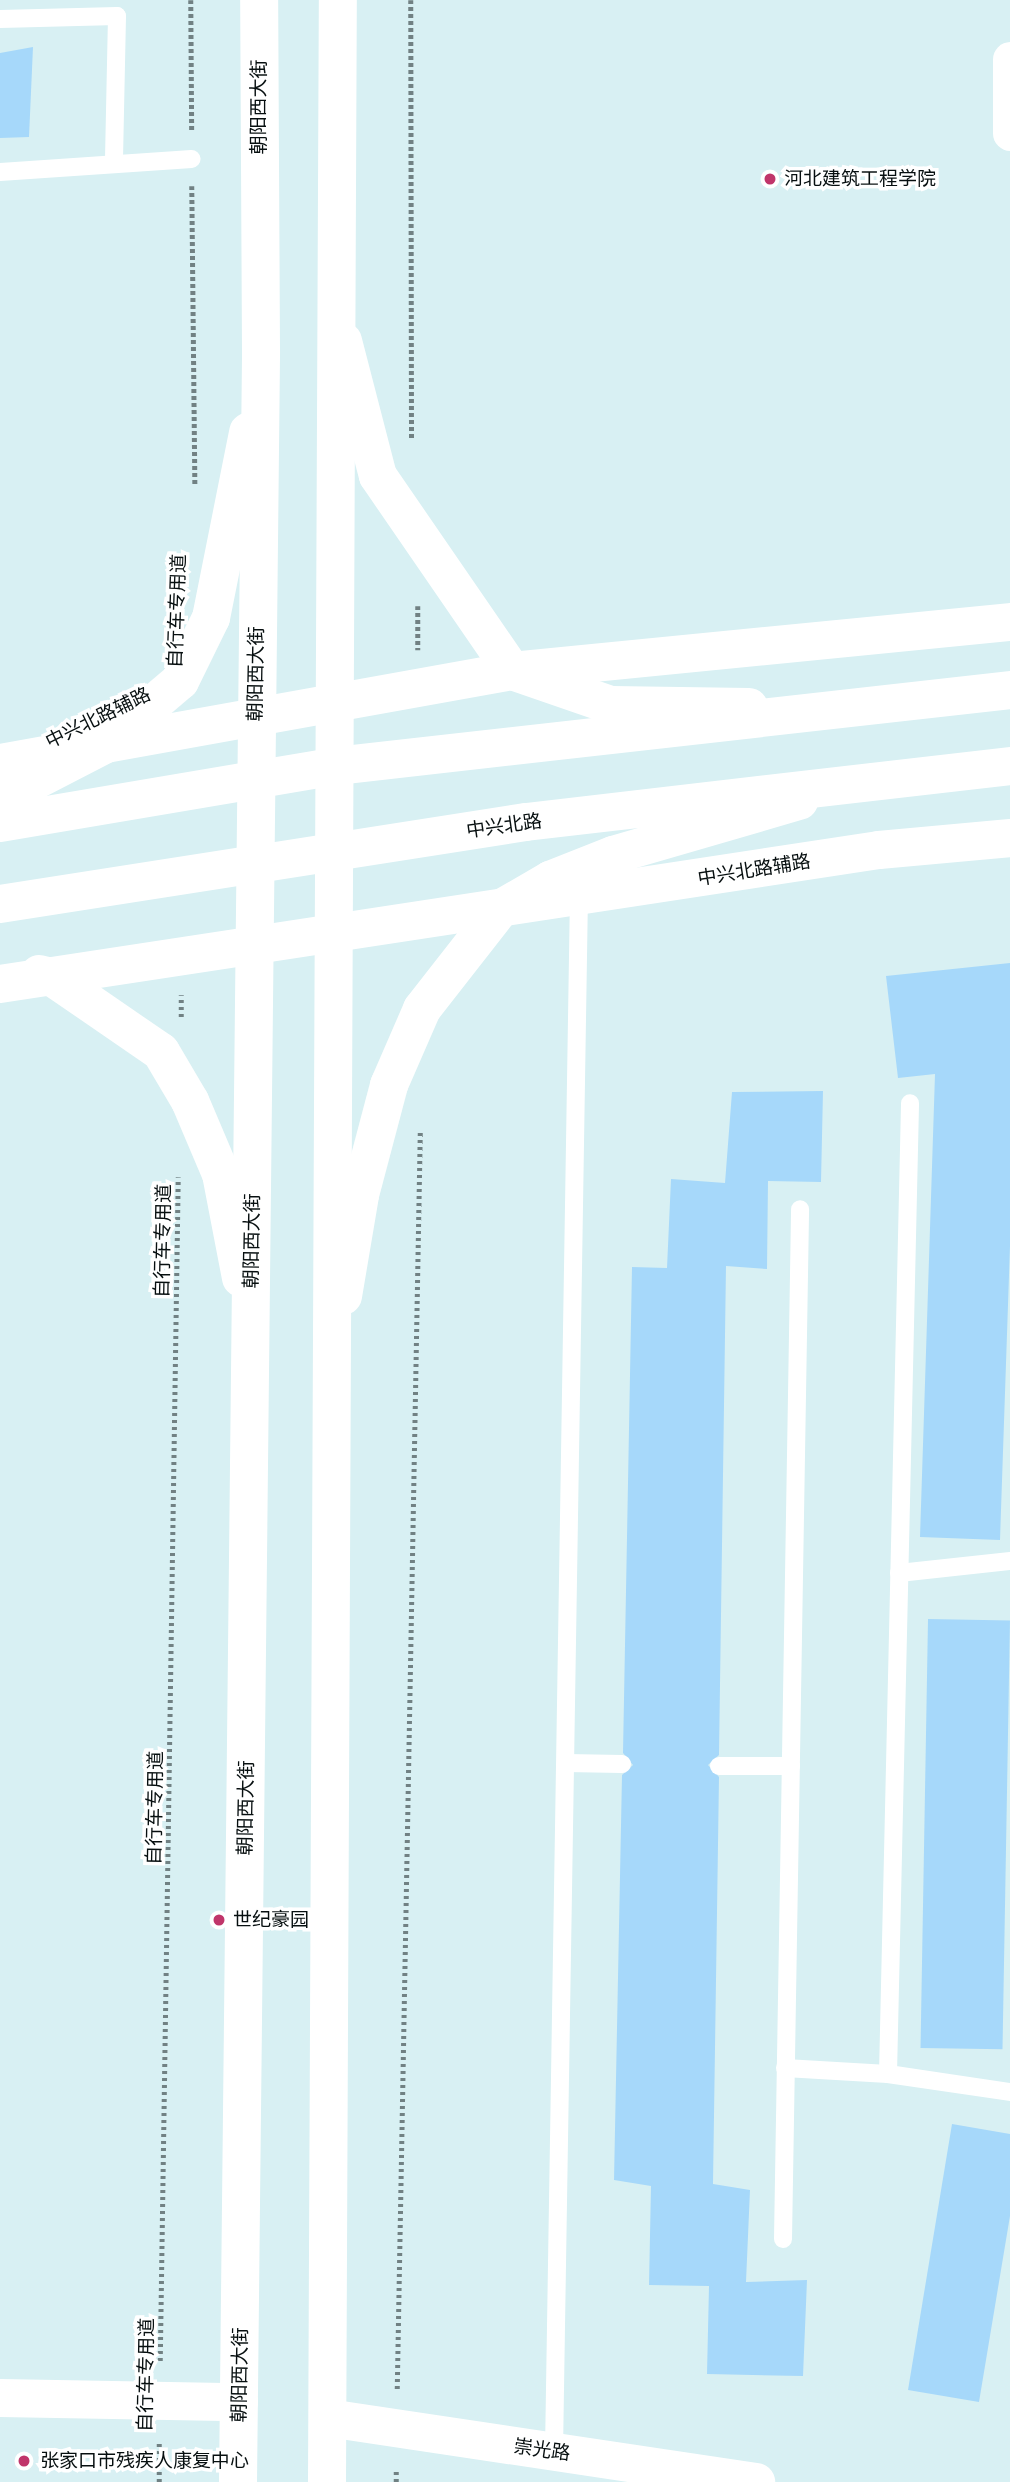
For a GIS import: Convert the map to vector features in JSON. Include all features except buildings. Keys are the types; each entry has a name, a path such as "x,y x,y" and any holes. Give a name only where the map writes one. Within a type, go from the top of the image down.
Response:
{"main road":[{"name":"朝阳西大街","path":"238,2482 256,946 254,781 261,351 259,0"},
{"path":"327,2482 336,703 341,332 338,0"},
{"path":"341,332 377,476 512,671 611,705 856,708"},
{"path":"0,793 106,744 180,681 211,618 237,506 261,351"},
{"path":"0,761 512,671 1010,622"},
{"name":"中兴北路辅路","path":"0,761 50,744 130,705 189,665"},
{"path":"0,823 336,766 1010,690"},
{"name":"中兴北路","path":"0,904 336,849 1010,766"},
{"path":"333,1353 360,1195 389,1085 422,1009 500,909 550,880 613,855 859,783"},
{"name":"中兴北路辅路","path":"0,984 879,850 1010,838"},
{"path":"0,964 52,977 161,1052 179,1082 221,1174 251,1340"},
{"path":"0,990 43,996 110,1017"},
{"path":"0,2398 239,2402"},
{"name":"崇光路","path":"328,2418 756,2482"}],"street":[{"path":"1010,59 1010,133"}],"lane":[{"path":"0,19 117,8 114,161"},
{"path":"0,172 114,161 192,159"},
{"path":"554,2451 579,897"},
{"path":"888,2074 910,1103"},
{"path":"782,2239 800,1209"},
{"path":"900,1573 1010,1561"},
{"path":"566,1763 622,1764"},
{"path":"719,1766 791,1766"},
{"path":"786,2068 888,2074 1010,2092"}],"path":[{"path":"191,0 195,492"},
{"path":"179,1082 182,957"},
{"path":"396,2482 420,1120"},
{"name":"自行车专用道","path":"159,2482 178,1166"}],"place":[{"name":"河北建筑工程学院","path":"770,179"},
{"name":"世纪豪园","path":"219,1920"},
{"name":"张家口市残疾人康复中心","path":"24,2461"}]}
